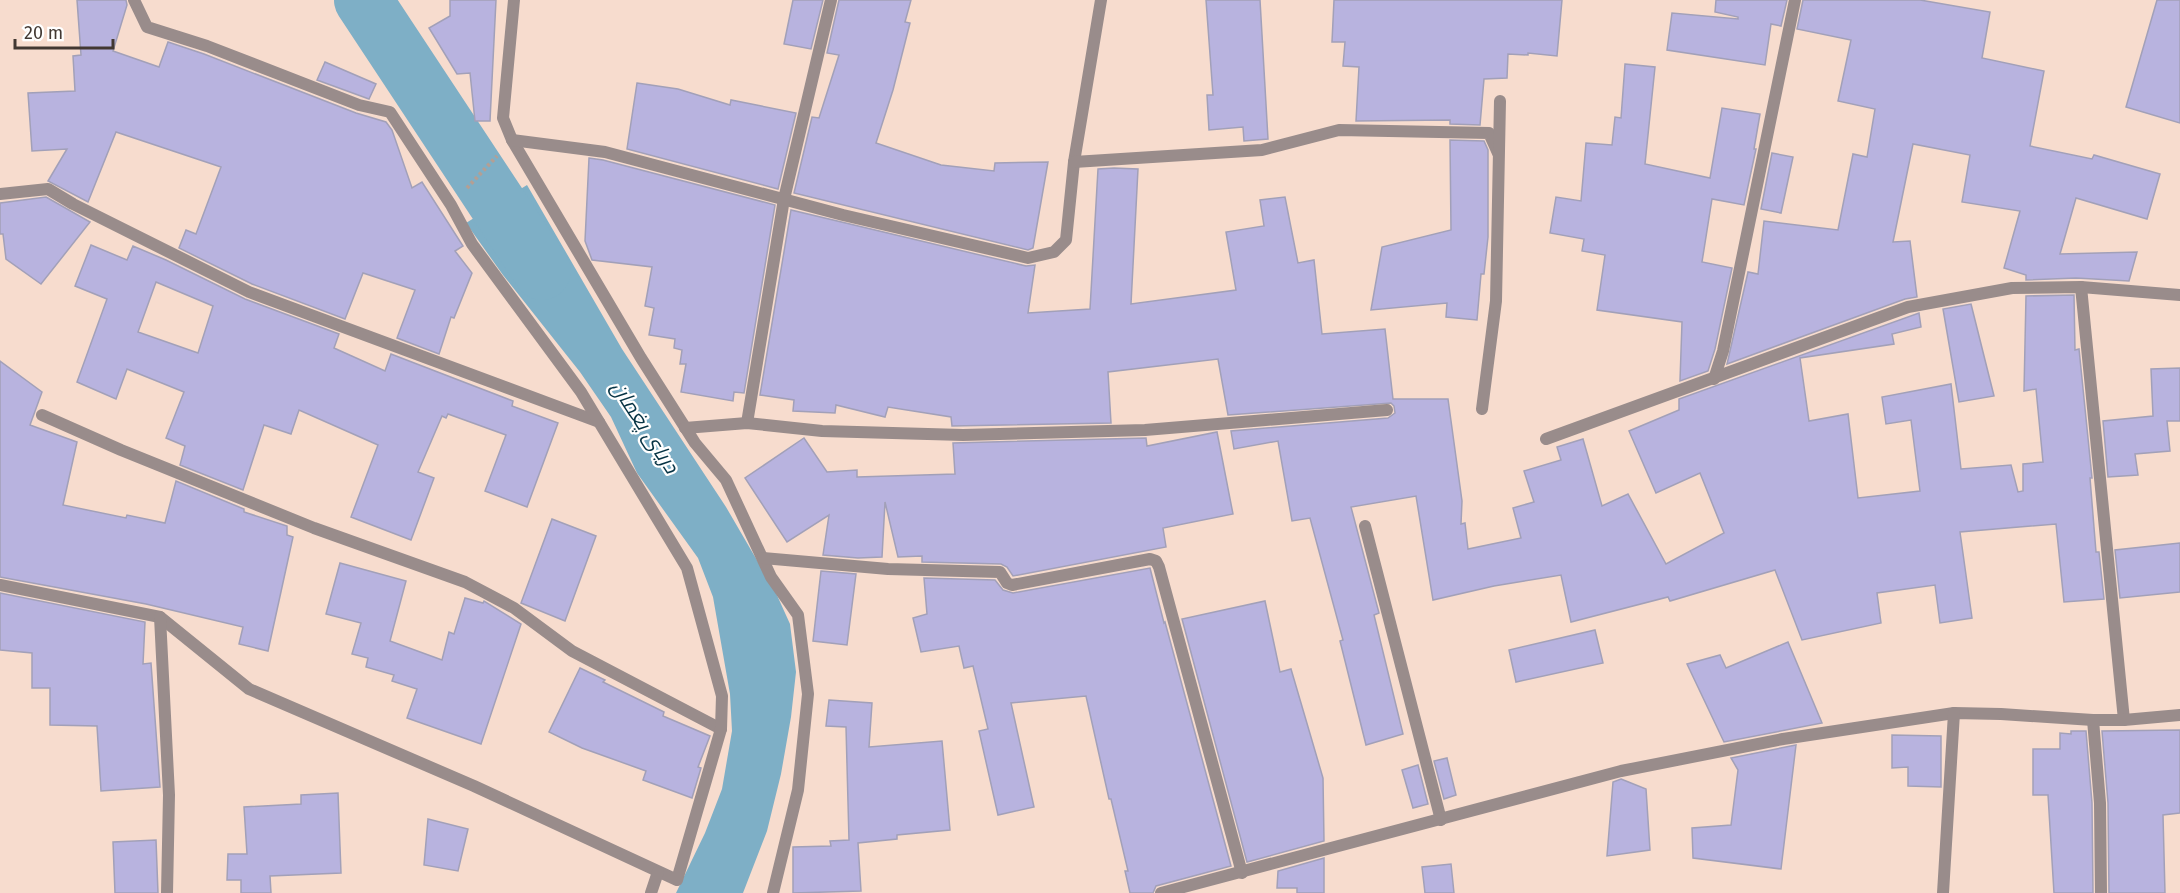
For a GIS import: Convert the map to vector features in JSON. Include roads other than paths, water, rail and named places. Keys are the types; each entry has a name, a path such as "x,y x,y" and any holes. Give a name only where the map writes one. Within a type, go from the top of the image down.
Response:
{"street":[{"path":"0,585 160,617 249,689 474,786 677,880 721,729 722,696 687,568 581,392 472,244 451,205 390,112 359,105 207,46 147,27 134,0"},
{"path":"514,0 503,118 512,140 695,444 726,480 771,577 798,615 808,694 798,790 773,893"},
{"path":"747,423 784,199 831,0"},
{"path":"512,140 605,152 843,215 1028,258 1054,252 1066,240 1074,162 1101,0"},
{"path":"1714,379 1723,351 1795,0"},
{"path":"1482,409 1496,301 1500,101"},
{"path":"1074,162 1262,150 1339,130 1489,134 1498,153"},
{"path":"0,194 48,189 73,204 249,292 599,422"},
{"path":"2081,287 2124,720"},
{"path":"1546,439 1908,308 2012,288 2081,287 2180,295"},
{"path":"685,428 747,423 822,432 963,435 1145,430 1387,410"},
{"path":"42,415 121,450 314,528 465,582 514,608 572,651 721,729"},
{"path":"1365,526 1441,820"},
{"path":"763,558 888,569 1000,572 1007,583 1012,585 1150,559 1156,561 1242,873"},
{"path":"160,617 169,795 167,893"},
{"path":"1161,893 1621,771 1783,739 1954,713 2093,720 2180,715"},
{"path":"1943,893 1954,713"},
{"path":"2093,720 2100,803 2101,893"},
{"path":"651,893 658,872"}],"water":[{"path":"527,185 622,349 726,507 776,593 790,624 796,672 791,717 781,774 767,831 743,893 676,893 705,833 722,789 732,731 730,694 713,597 698,558 637,473 611,417 580,372 503,275 466,223"}],"waterway":[{"name":"دریای پغمان","path":"363,0 542,271"}]}
